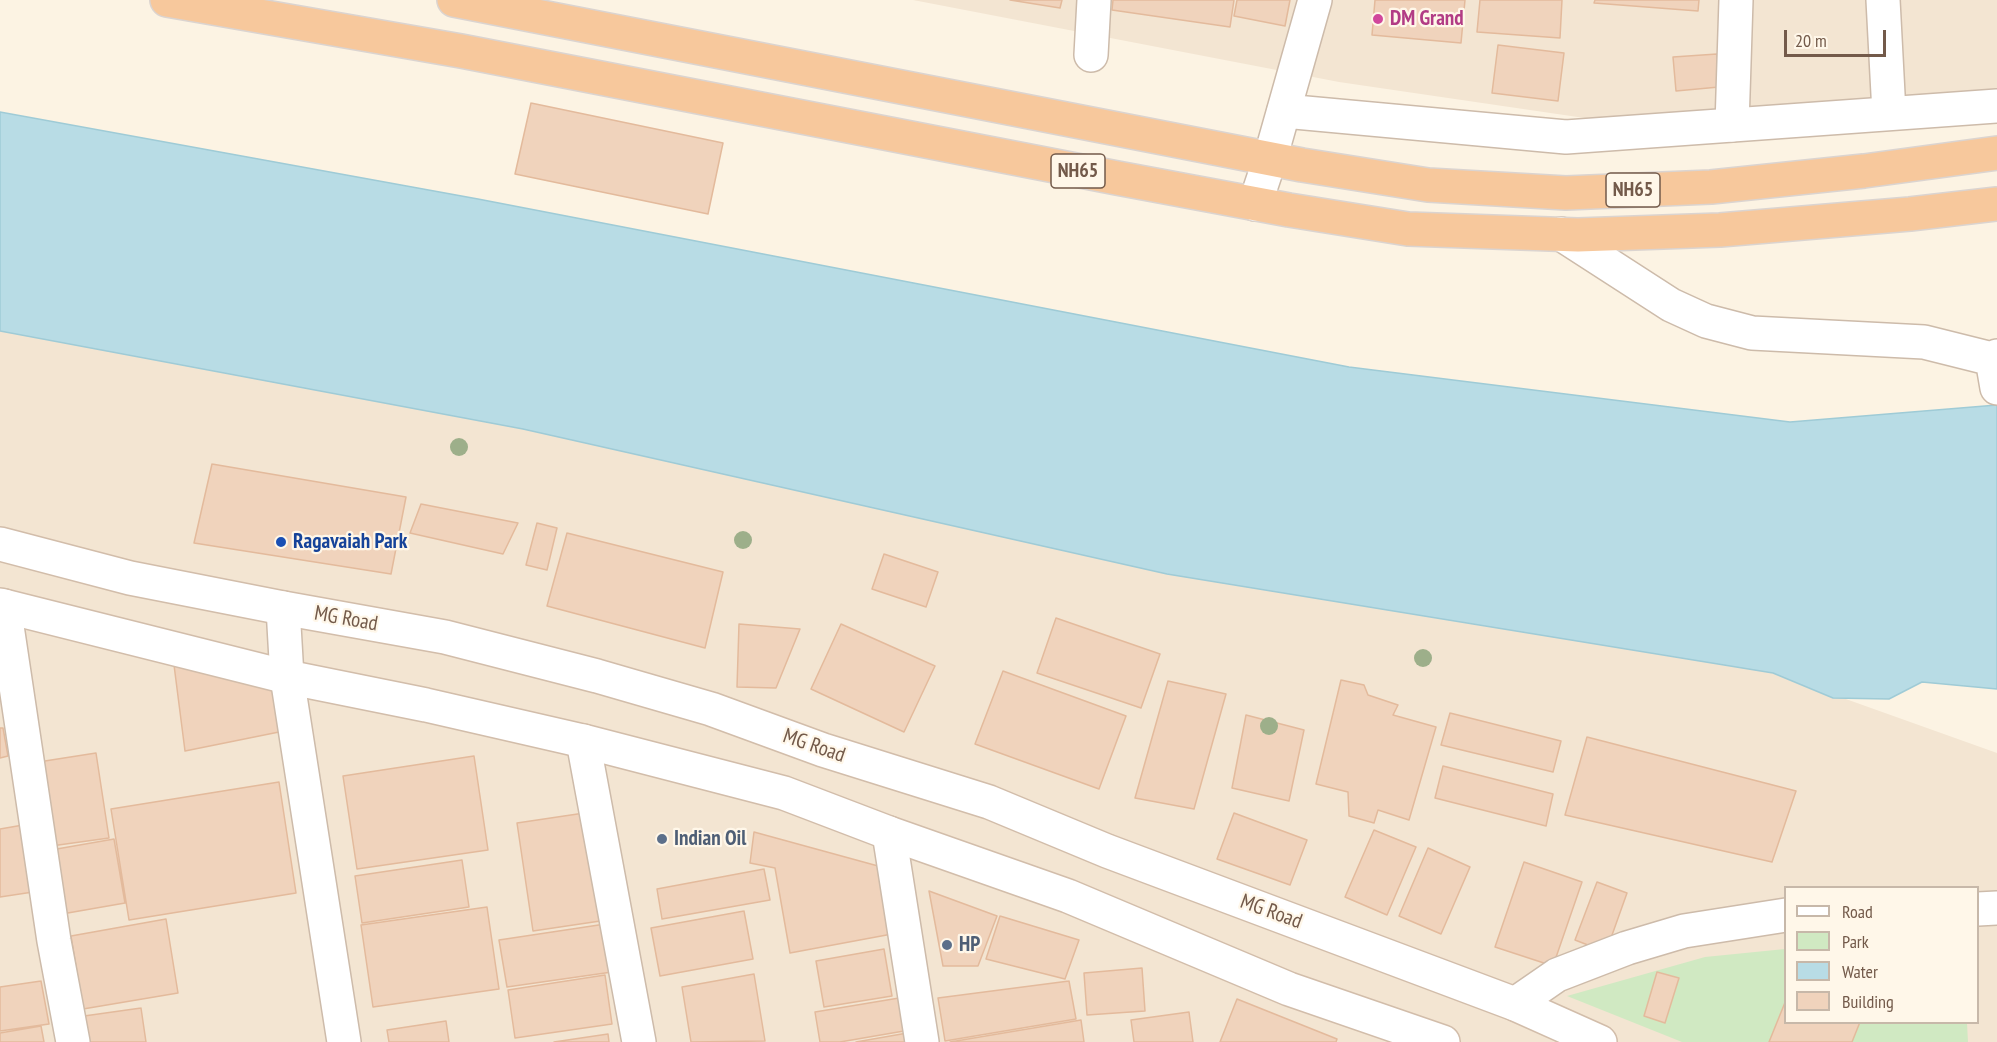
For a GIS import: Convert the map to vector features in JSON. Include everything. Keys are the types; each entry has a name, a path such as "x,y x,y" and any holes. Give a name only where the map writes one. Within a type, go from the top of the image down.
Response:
{"highway":[{"name":"NH65","path":"167,0 461,51 1255,204 1408,229 1561,234 1720,230 1910,214 1997,204"},
{"name":"NH65","path":"454,0 1270,159 1428,185 1566,193 1711,187 1864,171 1997,153"}],"street":[{"path":"1091,55 1094,0"},
{"path":"1255,204 1315,0"},
{"path":"1732,124 1736,0"},
{"path":"1882,0 1889,113"},
{"path":"1284,111 1566,137 1997,106"},
{"path":"1561,234 1671,305 1706,321 1752,333 1924,342 1995,368"},
{"name":"MG Road","path":"0,544 130,578 445,637 597,676 711,709 823,750 989,802 1107,851 1515,1004 1600,1042"},
{"path":"73,1042 54,941 2,606 287,677 426,705 583,741 784,793 889,833 1068,896 1289,989 1443,1042"},
{"path":"283,608 287,677 344,1042"},
{"path":"583,741 639,1042"},
{"path":"889,833 922,1042"},
{"path":"1979,909 1997,908"},
{"path":"1515,1004 1557,975 1627,948 1684,931 1784,915"}],"shaded area":[{"path":"913,0 1997,0 1997,89 1931,99 1605,121 1339,82"},
{"path":"0,331 523,429 1167,574 1773,673 1997,753 1997,1042 0,1042"}],"green space":[{"path":"1784,949 1784,1024 1967,1024 1968,1042 1682,1042 1567,996 1705,957"}],"water":[{"path":"0,112 478,199 1349,367 1790,422 1997,405 1997,689 1922,682 1889,699 1833,698 1773,673 1167,574 523,429 0,331"}],"building":[{"path":"1010,0 1062,0 1060,8"},
{"path":"1113,0 1234,0 1230,27 1112,10"},
{"path":"1237,0 1290,0 1285,26 1234,16"},
{"path":"1375,0 1465,0 1461,43 1372,35"},
{"path":"1480,0 1562,0 1560,38 1477,32"},
{"path":"1595,0 1699,0 1698,11 1594,3"},
{"path":"1498,45 1564,53 1558,101 1492,93"},
{"path":"1717,54 1719,87 1676,91 1673,57"},
{"path":"531,103 723,143 708,214 515,174"},
{"path":"212,464 406,497 391,574 194,543"},
{"path":"421,504 518,523 503,554 410,533"},
{"path":"537,523 557,528 547,570 526,565"},
{"path":"567,533 723,572 705,648 547,606"},
{"path":"884,554 938,572 926,607 872,589"},
{"path":"1056,618 1160,654 1141,708 1037,673"},
{"path":"739,624 800,629 776,688 737,687"},
{"path":"841,624 935,666 904,732 811,689"},
{"path":"174,665 272,687 279,732 185,751"},
{"path":"1003,671 1126,716 1099,789 975,744"},
{"path":"1341,680 1364,685 1368,695 1398,705 1393,715 1436,727 1409,820 1378,810 1374,823 1349,816 1348,792 1316,784"},
{"path":"1168,681 1226,694 1194,809 1135,798"},
{"path":"1450,713 1561,741 1553,772 1441,745"},
{"path":"1246,715 1304,730 1289,801 1232,788"},
{"path":"0,728 3,728 8,756 0,758"},
{"path":"1587,737 1796,791 1772,862 1565,815"},
{"path":"96,753 109,838 44,847 32,763"},
{"path":"474,756 488,850 357,869 343,776"},
{"path":"1443,766 1553,794 1546,826 1435,798"},
{"path":"279,782 296,893 129,920 111,809"},
{"path":"591,812 607,920 533,931 517,823"},
{"path":"1234,813 1307,840 1290,885 1217,859"},
{"path":"23,825 33,892 0,897 0,829"},
{"path":"1374,830 1416,847 1387,915 1345,897"},
{"path":"754,832 878,866 892,934 790,953 775,868 750,863"},
{"path":"114,839 125,903 62,914 51,850"},
{"path":"1428,848 1470,867 1441,934 1399,916"},
{"path":"462,860 469,907 362,923 355,876"},
{"path":"1524,862 1582,882 1553,966 1495,947"},
{"path":"764,869 770,900 662,919 657,889"},
{"path":"1597,882 1627,893 1606,952 1575,940"},
{"path":"929,891 997,916 978,966 943,966"},
{"path":"487,907 499,989 373,1007 361,925"},
{"path":"744,911 753,959 660,976 651,928"},
{"path":"1000,916 1079,940 1065,979 986,959"},
{"path":"166,919 178,993 83,1009 71,936"},
{"path":"612,923 619,971 507,987 499,940"},
{"path":"884,949 892,996 824,1007 816,961"},
{"path":"1142,968 1145,1011 1087,1015 1084,973"},
{"path":"1657,972 1679,978 1665,1023 1644,1016"},
{"path":"754,974 765,1041 691,1042 682,987"},
{"path":"605,975 612,1024 515,1038 508,990"},
{"path":"41,981 49,1024 0,1031 0,987"},
{"path":"1069,981 1076,1019 945,1041 938,998"},
{"path":"899,998 904,1031 840,1042 820,1042 815,1012"},
{"path":"1237,999 1337,1039 1336,1042 1220,1042"},
{"path":"1784,1005 1784,1024 1859,1024 1852,1042 1769,1042"},
{"path":"141,1008 146,1042 80,1042 77,1017"},
{"path":"1189,1012 1193,1042 1134,1042 1131,1020"},
{"path":"1081,1020 1084,1042 950,1042"},
{"path":"446,1021 449,1042 389,1042 387,1030"},
{"path":"41,1026 44,1042 0,1042 0,1033"},
{"path":"913,1032 914,1042 856,1042"},
{"path":"608,1034 609,1042 554,1042"}],"place":[{"name":"DM Grand","path":"1378,19"},
{"name":"Ragavaiah Park","path":"281,542"},
{"name":"Indian Oil","path":"662,839"},
{"name":"HP","path":"947,945"}]}
